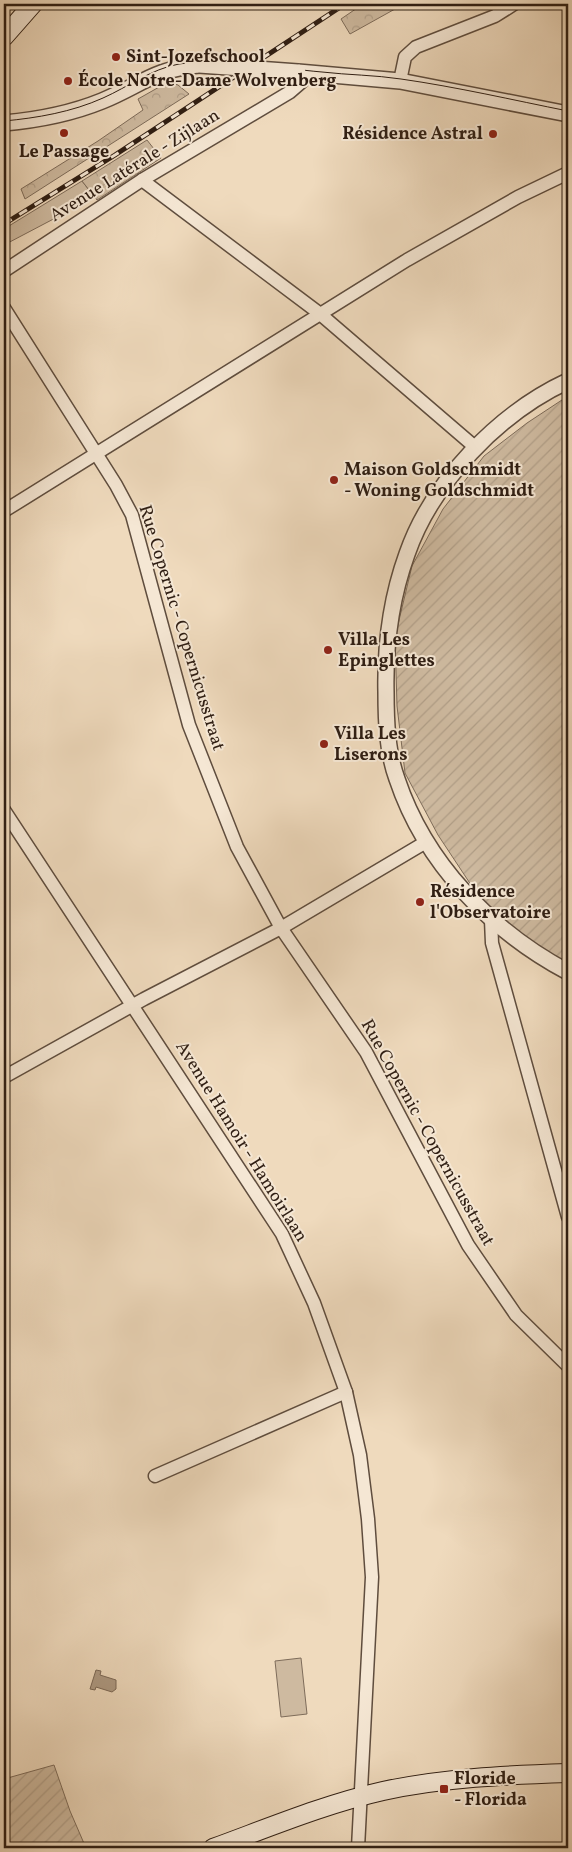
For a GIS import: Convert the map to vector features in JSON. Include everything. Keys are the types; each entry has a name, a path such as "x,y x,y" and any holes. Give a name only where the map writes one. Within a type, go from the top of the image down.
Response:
{"main road":[{"path":"4,37 33,4"},
{"path":"213,1848 361,1797 440,1781 568,1773"}],"street":[{"path":"400,81 405,57 416,47 495,16 514,4"},
{"path":"4,123 67,113 106,100 163,71 199,65 400,81 568,114"},
{"name":"Avenue Latérale - Zijlaan","path":"4,271 142,180 290,92 305,80 303,73"},
{"path":"4,511 320,313 518,197 568,173"},
{"path":"142,180 320,313 475,447"},
{"name":"Rue Copernic - Copernicusstraat","path":"4,308 132,515 192,734 237,847 281,928 366,1052 468,1245 516,1315 568,1366"},
{"path":"568,382 534,399 513,414 475,447 453,474 416,532 406,555 390,626 386,668 389,742 396,778 426,842 458,884 492,920 538,956 568,972"},
{"name":"Avenue Hamoir - Hamoirlaan","path":"4,810 282,1234 314,1303 346,1392 360,1455 368,1520 372,1577 358,1848"},
{"path":"4,1077 281,928 426,842"},
{"path":"492,920 492,943 568,1217"},
{"path":"154,1476 346,1392"}],"green space":[{"path":"363,4 404,4 350,34 341,19"},
{"path":"168,82 178,85 189,94 25,199 21,189 98,141 143,110 138,99"},
{"path":"147,140 161,158 97,200 82,181"},
{"path":"82,181 92,194 63,214 4,245 4,229"},
{"path":"568,396 568,967 512,930 477,894 438,835 405,773 397,706 395,637 412,566 443,509 484,456 527,423"},
{"path":"301,1658 307,1714 281,1717 275,1661"},
{"path":"54,1765 70,1811 86,1848 4,1848 4,1779"}],"shaded area":[{"path":"96,1670 101,1671 100,1675 116,1680 116,1689 112,1692 96,1687 95,1690 90,1689"}],"tram line":[{"path":"4,121 67,111 103,98 149,74 169,66 197,62 233,62 401,79 568,111"}],"railway":[{"path":"4,224 115,155 345,4"}],"place":[{"name":"Sint-Jozefschool","path":"116,57"},
{"name":"École Notre-Dame Wolvenberg","path":"68,81"},
{"name":"Le Passage","path":"64,133"},
{"name":"Résidence Astral","path":"493,134"},
{"name":"Maison Goldschmidt - Woning Goldschmidt","path":"334,480"},
{"name":"Villa Les Epinglettes","path":"328,650"},
{"name":"Villa Les Liserons","path":"324,744"},
{"name":"Résidence l'Observatoire","path":"420,902"},
{"name":"Floride - Florida","path":"444,1789"}]}
